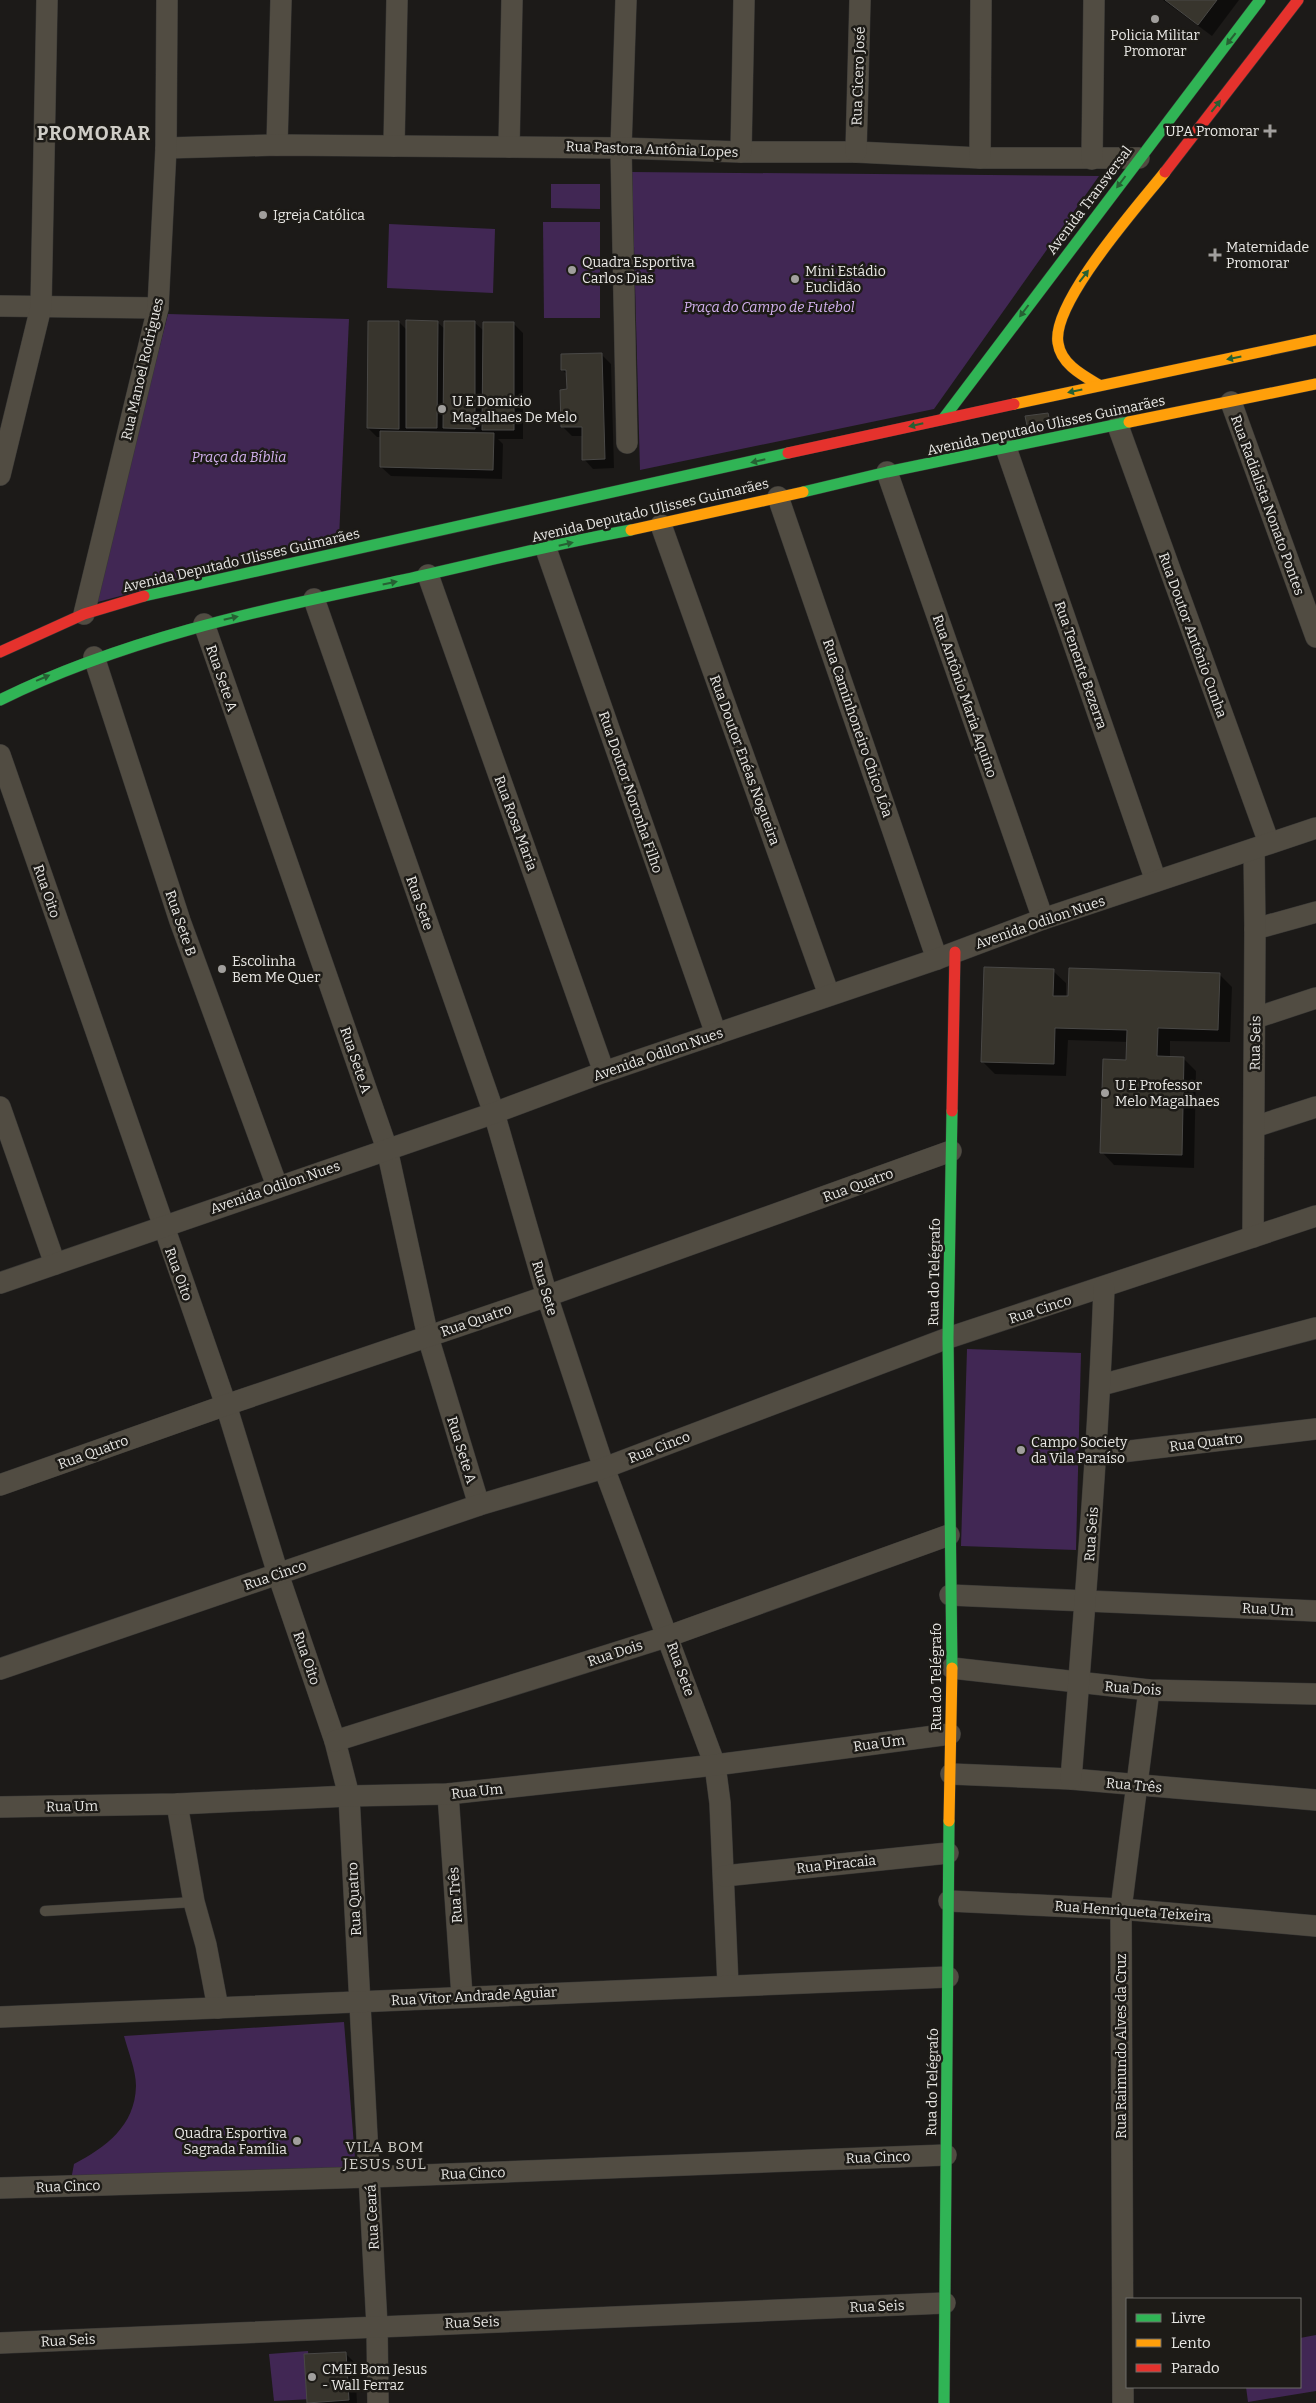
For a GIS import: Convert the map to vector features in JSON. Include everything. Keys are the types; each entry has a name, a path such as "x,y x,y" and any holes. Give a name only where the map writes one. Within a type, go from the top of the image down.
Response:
{"street":[{"path":"0,475 41,307 47,0"},
{"name":"Rua Manoel Rodrigues","path":"84,614 158,308 166,148 167,0"},
{"path":"277,145 280,0"},
{"path":"394,146 397,0"},
{"path":"509,147 512,0"},
{"path":"626,0 621,148 627,443"},
{"path":"741,152 744,0"},
{"name":"Rua Cicero José","path":"856,152 860,0"},
{"path":"980,158 981,0"},
{"path":"1092,159 1094,0"},
{"name":"Avenida Transversal","path":"943,419 1260,0"},
{"path":"1099,386 1079,376 1058,349 1056,336 1059,318 1067,302 1077,286 1298,0"},
{"name":"Rua Pastora Antônia Lopes","path":"166,148 277,145 621,148 741,152 856,152 980,158 1139,158"},
{"path":"0,306 158,308"},
{"name":"Avenida Deputado Ulisses Guimarães","path":"0,652 84,614 132,599 597,502 943,419 1099,386 1256,358 1316,340"},
{"name":"Avenida Deputado Ulisses Guimarães","path":"0,700 37,680 94,657 204,624 546,549 603,531 661,525 887,472 1230,402 1265,390 1316,384"},
{"name":"Rua Radialista Nonato Pontes","path":"1230,402 1316,637"},
{"name":"Rua Doutor Antônio Cunha","path":"1118,426 1261,846"},
{"name":"Rua Tenente Bezerra","path":"1006,448 1156,882"},
{"name":"Rua Antônio Maria Aquino","path":"887,472 1044,919"},
{"name":"Rua Caminhoneiro Chico Lôa","path":"778,497 946,955"},
{"name":"Rua Doutor Enéas Nogueira","path":"661,525 828,995"},
{"name":"Rua Doutor Noronha Filho","path":"546,549 716,1034"},
{"name":"Rua Rosa Maria","path":"428,575 604,1072"},
{"name":"Rua Sete","path":"314,599 494,1113 547,1296 604,1468 669,1636 715,1765 720,1803 728,1985"},
{"name":"Rua Sete A","path":"204,624 387,1149 428,1337 479,1505"},
{"name":"Rua Sete B","path":"94,657 180,921 277,1186"},
{"name":"Rua Oito","path":"0,755 162,1226 226,1405 278,1574 335,1742 349,1796"},
{"name":"Avenida Odilon Nues","path":"0,1283 277,1186 494,1113 604,1072 946,955 1044,919 1316,828"},
{"name":"Rua Seis","path":"1253,1237 1255,929 1261,846"},
{"path":"1255,929 1316,912"},
{"name":"Rua do Telégrafo","path":"944,2403 948,1853 952,1668 948,1338 951,1151 946,955"},
{"path":"1255,1018 1316,998"},
{"path":"0,1107 55,1264"},
{"path":"1254,1127 1316,1107"},
{"name":"Rua Quatro","path":"0,1485 226,1405 547,1296 951,1151"},
{"name":"Rua Cinco","path":"0,1669 479,1505 604,1468 948,1338 1104,1288 1316,1216"},
{"name":"Rua Seis","path":"1071,1779 1101,1385 1104,1288"},
{"path":"1101,1385 1316,1328"},
{"name":"Rua Quatro","path":"1096,1455 1316,1429"},
{"name":"Rua Dois","path":"335,1742 669,1636 949,1535"},
{"name":"Rua Um","path":"950,1595 1316,1611"},
{"name":"Rua Dois","path":"952,1668 1078,1684 1149,1690 1316,1694"},
{"name":"Rua Raimundo Alves da Cruz","path":"1123,2403 1121,1909 1149,1690"},
{"name":"Rua Um","path":"0,1808 177,1804 349,1796 448,1794 715,1765 950,1734"},
{"name":"Rua Três","path":"951,1774 1071,1779 1316,1800"},
{"name":"Rua Três","path":"448,1794 462,1996"},
{"name":"Rua Quatro","path":"349,1796 360,2002"},
{"path":"177,1804 194,1902 206,1945 218,2008"},
{"name":"Rua Piracaia","path":"724,1876 948,1853"},
{"name":"Rua Henriqueta Teixeira","path":"949,1901 1121,1909 1316,1926"},
{"name":"Rua Vitor Andrade Aguiar","path":"0,2016 948,1977"},
{"name":"Rua Ceará","path":"360,2002 377,2326 378,2403"},
{"name":"Rua Cinco","path":"0,2188 370,2177 946,2155"},
{"name":"Rua Seis","path":"0,2343 945,2303"}],"lane":[{"path":"45,1910 194,1902"}],"green space":[{"name":"Praça do Campo de Futebol","path":"632,172 1099,176 934,409 640,470"},
{"path":"551,184 600,184 600,209 551,208"},
{"name":"Quadra Esportiva Carlos Dias","path":"543,222 600,222 600,318 544,318"},
{"path":"389,224 495,229 493,293 387,288"},
{"name":"Praça da Bíblia","path":"168,314 349,319 339,538 94,603"},
{"name":"Campo Society da Vila Paraíso","path":"967,1349 1081,1353 1076,1550 961,1546"},
{"path":"344,2022 356,2170 71,2180 74,2164 97,2150 117,2134 130,2113 134,2100 136,2080 124,2036"},
{"path":"1316,2335 1316,2391 1248,2402 1246,2388 1301,2388 1301,2338"},
{"path":"308,2351 312,2399 274,2401 269,2354"}],"building":[{"path":"1165,0 1217,0 1198,25"},
{"path":"406,320 438,321 437,428 406,428"},
{"path":"368,321 399,321 399,429 367,428"},
{"path":"444,321 475,321 475,429 443,428"},
{"path":"483,322 514,322 514,430 482,430"},
{"path":"602,353 605,459 582,460 582,427 561,427 560,390 567,389 566,370 561,370 561,354"},
{"path":"1048,413 1051,426 1028,430 1025,416"},
{"path":"380,431 494,433 493,470 380,467"},
{"path":"984,967 1054,969 1053,996 1068,996 1069,968 1220,973 1218,1030 1158,1028 1157,1056 1184,1057 1182,1155 1100,1153 1103,1059 1126,1060 1127,1030 1055,1028 1054,1064 981,1062"},
{"path":"346,2352 349,2400 307,2403 304,2354"}],"traffic: fast":[{"path":"943,419 1260,0"},
{"path":"803,492 887,472 1129,422"},
{"path":"144,596 788,453"},
{"path":"0,700 47,678 96,659 195,628 296,603 631,530"},
{"path":"952,1111 948,1338 952,1668"},
{"path":"944,2403 949,1821"}],"traffic: slow":[{"path":"1099,385 1073,368 1063,357 1058,343 1060,326 1068,304 1099,255 1165,172"},
{"path":"1014,404 1316,340"},
{"path":"1129,422 1316,384"},
{"path":"631,530 803,492"},
{"path":"949,1821 952,1668"}],"traffic: jam":[{"path":"1165,172 1298,0"},
{"path":"788,453 1014,404"},
{"path":"0,652 84,614 144,596"},
{"path":"952,1111 955,952"}],"place":[{"name":"Policia Militar Promorar","path":"1155,19"},
{"name":"UPA Promorar","path":"1270,131"},
{"name":"Igreja Católica","path":"263,215"},
{"name":"Maternidade Promorar","path":"1215,255"},
{"name":"Quadra Esportiva Carlos Dias","path":"572,270"},
{"name":"Mini Estádio Euclidão","path":"795,279"},
{"name":"U E Domicio Magalhaes De Melo","path":"442,409"},
{"name":"Escolinha Bem Me Quer","path":"222,969"},
{"name":"U E Professor Melo Magalhaes","path":"1105,1093"},
{"name":"Campo Society da Vila Paraíso","path":"1021,1450"},
{"name":"Quadra Esportiva Sagrada Família","path":"297,2141"},
{"name":"CMEI Bom Jesus - Wall Ferraz","path":"312,2377"}],"district":[{"name":"PROMORAR","path":"94,133"},
{"name":"VILA BOM JESUS SUL","path":"385,2156"}]}
